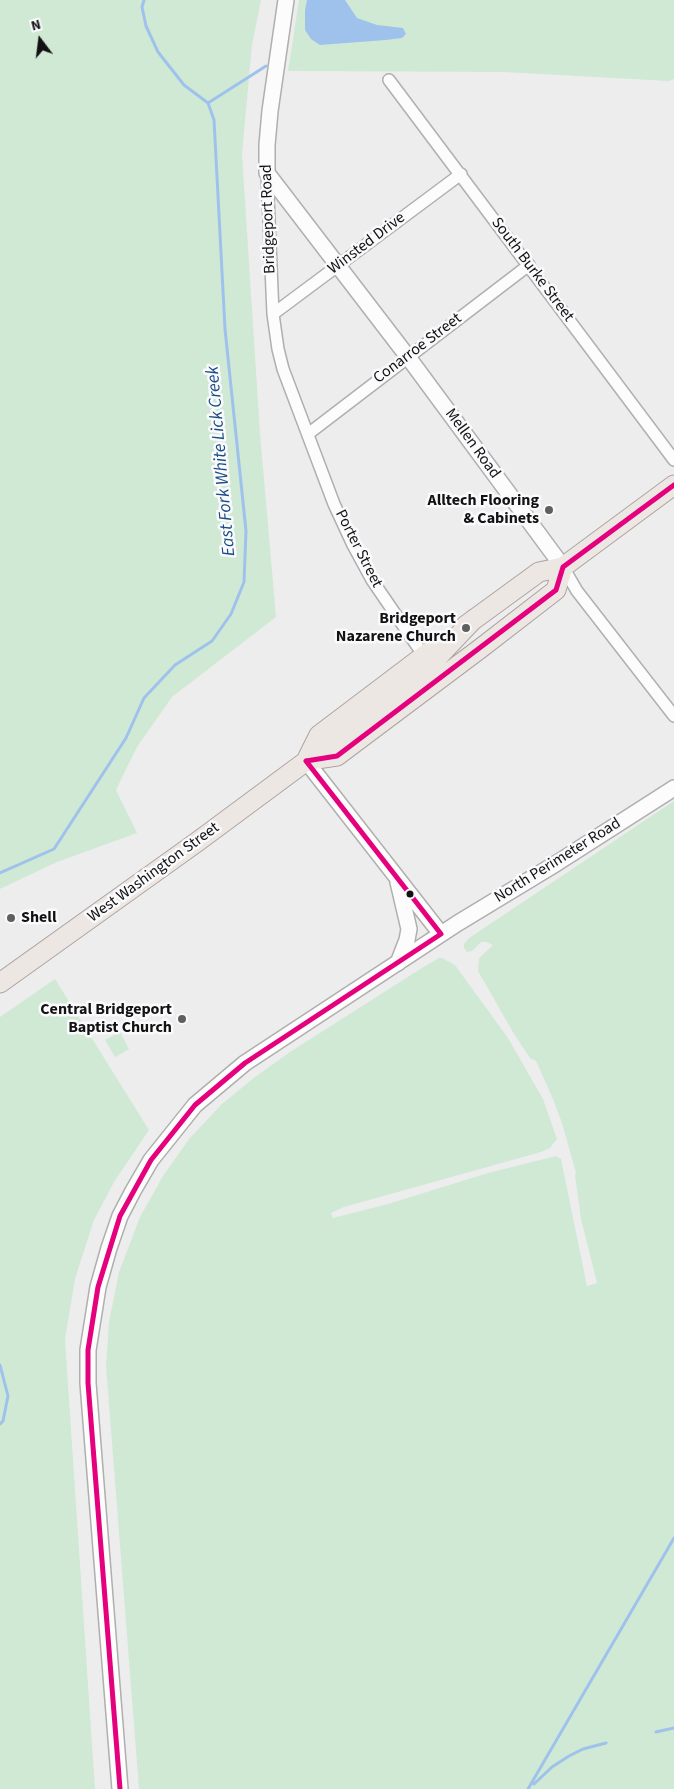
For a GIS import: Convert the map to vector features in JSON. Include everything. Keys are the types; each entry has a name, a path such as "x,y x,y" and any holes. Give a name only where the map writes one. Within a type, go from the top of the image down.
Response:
{"main road":[{"name":"West Washington Street","path":"0,983 197,842 306,761 319,735 474,619 539,572 563,567 674,485"},
{"name":"West Washington Street","path":"306,761 337,756 481,648 556,590 563,567"},
{"path":"306,761 417,679 474,619"}],"street":[{"name":"Bridgeport Road","path":"286,0 273,80 268,131 267,173 273,314 283,369 308,434"},
{"name":"South Burke Street","path":"389,80 674,460"},
{"name":"Mellen Road","path":"267,173 408,357 563,567 577,591 674,716"},
{"name":"Winsted Drive","path":"273,314 461,174"},
{"name":"Conarroe Street","path":"308,434 529,265"},
{"name":"Porter Street","path":"308,434 334,504 361,562 424,656"},
{"path":"306,761 441,934"},
{"name":"North Perimeter Road","path":"120,1789 88,1383 88,1350 92,1319 109,1248 120,1216 137,1183 151,1160 195,1106 245,1063 441,934 674,788"},
{"path":"396,876 409,929 398,963"}],"green space":[{"path":"0,0 261,0 252,45 242,154 260,433 276,617 172,697 137,747 116,790 137,833 57,862 0,889"},
{"path":"299,0 674,0 674,79 669,81 503,72 288,71"},
{"path":"674,801 674,1789 139,1789 106,1366 109,1322 119,1272 140,1217 163,1176 189,1139 222,1104 290,1052 425,966 442,958 455,965 508,1038 543,1099 557,1139 550,1148 541,1152 344,1207 331,1213 333,1218 388,1204 488,1173 556,1156 561,1159 587,1286 597,1283 581,1219 576,1173 553,1099 536,1061 530,1058 514,1034 478,971 479,958 493,945 481,942 472,951 467,952 464,944 469,938"},
{"path":"55,979 149,1130 114,1182 94,1220 75,1279 65,1339 95,1789 0,1789 0,1017"},
{"path":"120,1032 129,1049 115,1057 105,1040"}],"water":[{"path":"307,0 345,0 357,18 377,25 403,28 406,34 402,38 320,45 311,39 305,30"}],"waterway":[{"name":"East Fork White Lick Creek","path":"0,873 54,849 126,738 144,698 175,665 212,641 231,614 244,582 246,531 225,329 214,120 208,103 184,85 158,52 146,26 142,7 144,0"},
{"path":"208,103 266,66"},
{"name":"East Fork White Lick Creek","path":"0,1365 8,1396 3,1421 0,1424"},
{"path":"528,1789 674,1538"},
{"path":"656,1732 674,1728"},
{"path":"534,1784 552,1767 569,1756 583,1749 606,1743"}],"transit line":[{"path":"306,761 337,756 556,590 563,567 674,485"},
{"path":"120,1789 88,1383 88,1350 98,1287 120,1216 151,1160 195,1105 245,1063 441,934 306,761"}],"place":[{"name":"Alltech Flooring & Cabinets","path":"549,510"},
{"name":"Bridgeport Nazarene Church","path":"466,628"},
{"name":"Shell","path":"11,918"},
{"name":"Central Bridgeport Baptist Church","path":"182,1019"}]}
